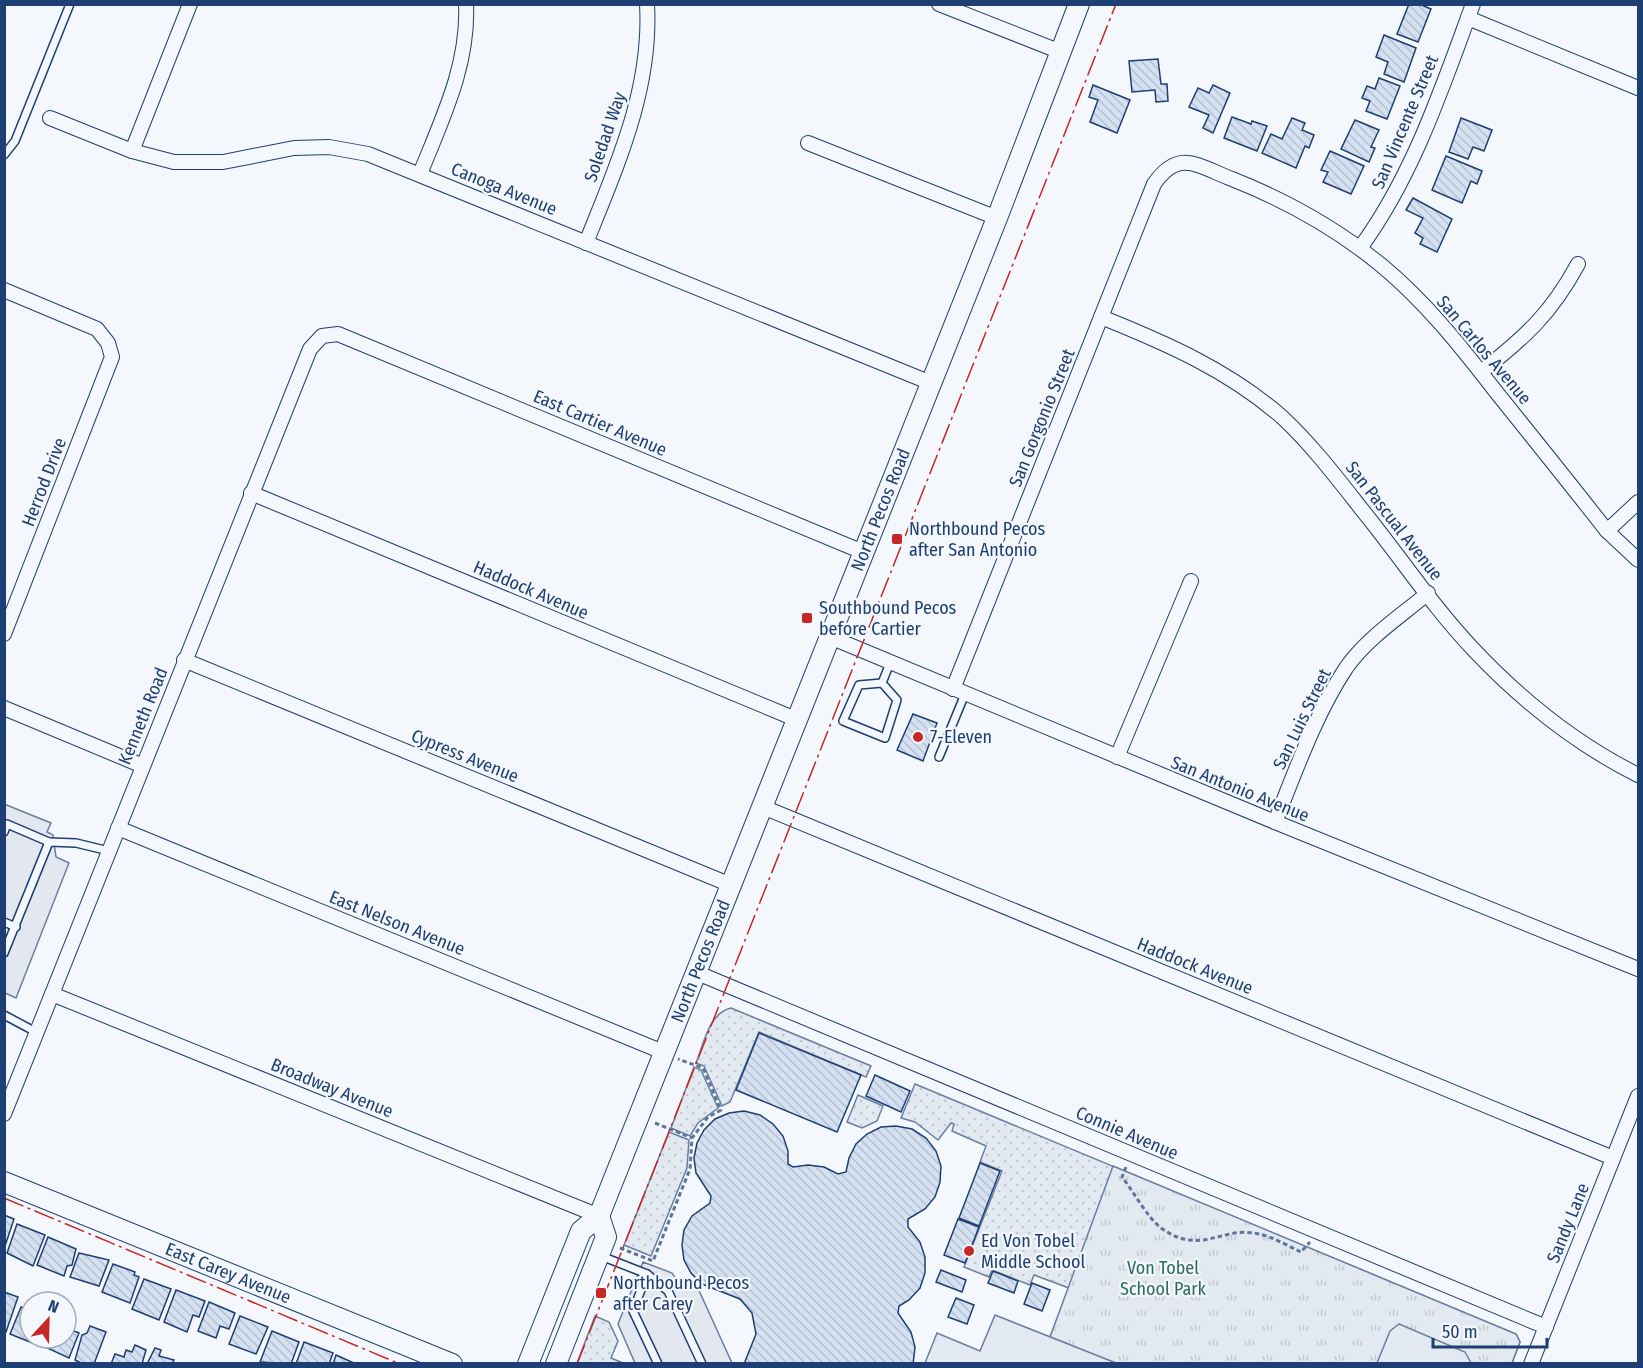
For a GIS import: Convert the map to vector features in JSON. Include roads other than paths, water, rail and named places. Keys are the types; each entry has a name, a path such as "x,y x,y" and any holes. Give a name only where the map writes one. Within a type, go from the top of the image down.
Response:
{"main road":[{"name":"North Pecos Road","path":"528,1364 581,1231 599,1216 997,218 1079,4"},
{"name":"East Carey Avenue","path":"4,1182 452,1364"},
{"path":"556,1364 606,1237 599,1216"}],"street":[{"path":"132,151 190,4"},
{"path":"420,174 451,97 462,61 467,28 466,4"},
{"name":"Soledad Way","path":"586,243 630,131 642,82 648,28 647,4"},
{"path":"946,6 1061,52"},
{"path":"1471,11 1638,88"},
{"name":"San Vincente Street","path":"1360,248 1380,221 1409,167 1471,11"},
{"name":"Canoga Avenue","path":"50,118 132,151 174,162 223,162 294,148 329,147 368,154 931,383"},
{"path":"808,143 997,218"},
{"name":"San Carlos Avenue","path":"1172,166 1180,162 1195,164 1258,189 1334,230 1383,266 1444,326 1607,531 1638,560"},
{"name":"San Gorgonio Street","path":"959,691 1154,184 1165,169 1172,166"},
{"path":"1481,372 1531,332 1561,295 1578,264"},
{"name":"Herrod Drive","path":"4,290 98,329 108,343 112,357 4,634"},
{"name":"San Pascual Avenue","path":"1101,317 1170,345 1209,365 1281,417 1314,449 1473,649 1548,719 1600,756 1638,775"},
{"name":"East Cartier Avenue","path":"322,336 338,334 863,552"},
{"name":"Kenneth Road","path":"4,1114 251,493 310,349 322,336"},
{"name":"Haddock Avenue","path":"251,493 798,720"},
{"path":"1607,531 1638,502"},
{"path":"1117,757 1191,581"},
{"name":"San Luis Street","path":"1275,822 1315,723 1347,666 1376,636 1428,593"},
{"name":"San Antonio Avenue","path":"830,637 1275,822 1638,969"},
{"name":"Cypress Avenue","path":"184,660 731,885"},
{"path":"4,708 143,766"},
{"name":"Haddock Avenue","path":"763,807 1613,1158"},
{"name":"East Nelson Avenue","path":"118,828 663,1052"},
{"name":"Connie Avenue","path":"695,972 1546,1327"},
{"name":"Broadway Avenue","path":"52,994 599,1216"},
{"name":"Sandy Lane","path":"1531,1364 1638,1096"}],"lane":[{"path":"4,154 15,141 70,4"},
{"path":"882,683 890,663"},
{"path":"882,683 897,700 885,738 843,721 859,685 882,683"},
{"path":"939,757 959,691"},
{"path":"5,827 49,842 67,842 109,851"},
{"path":"4,953 49,842"},
{"path":"4,922 16,927"},
{"path":"4,1014 37,1033"},
{"path":"602,1248 647,1274 668,1291 702,1364"},
{"path":"647,1274 633,1311 658,1364"}],"place":[{"name":"Northbound Pecos after San Antonio","path":"897,539"},
{"name":"Southbound Pecos before Cartier","path":"807,618"},
{"name":"7-Eleven","path":"918,737"},
{"name":"Ed Von Tobel Middle School","path":"969,1251"},
{"name":"Northbound Pecos after Carey","path":"601,1293"}],"park label":[{"name":"Von Tobel School Park","path":"1163,1278"}]}
